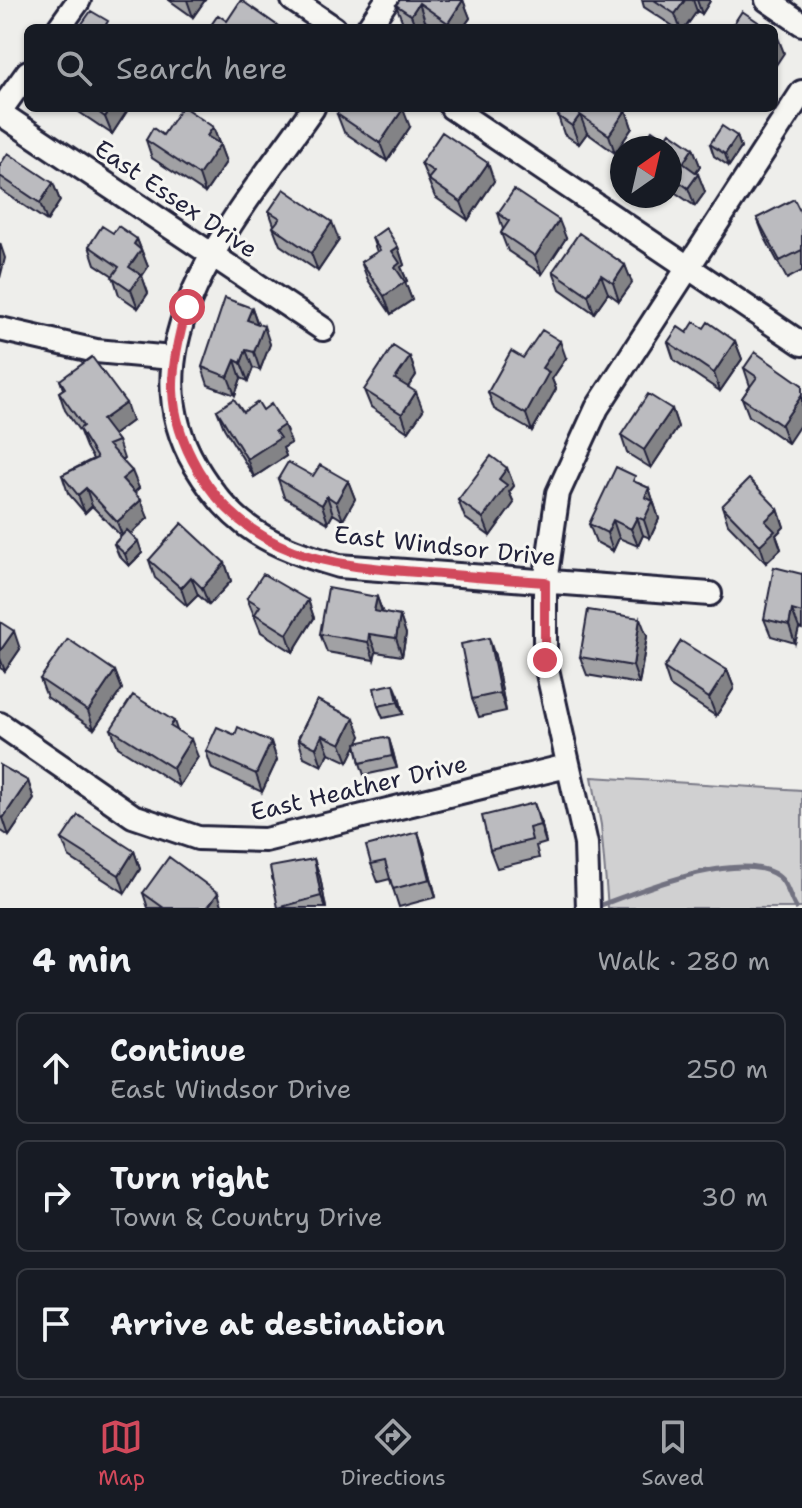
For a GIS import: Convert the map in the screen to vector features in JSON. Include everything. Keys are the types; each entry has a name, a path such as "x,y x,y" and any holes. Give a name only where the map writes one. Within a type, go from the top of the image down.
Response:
{"street":[{"path":"62,24 79,0"},
{"path":"293,0 328,24"},
{"path":"371,24 387,0"},
{"path":"767,0 802,24"},
{"path":"0,112 24,78"},
{"path":"588,908 586,844 545,660 545,582 558,493 597,408 802,92"},
{"name":"East Essex Drive","path":"0,112 323,329"},
{"name":"East Windsor Drive","path":"310,112 212,254 187,307 172,358 172,410 191,459 215,498 243,524 286,550 339,566 710,594"},
{"path":"458,112 802,344"},
{"path":"0,329 96,351 172,358"},
{"name":"East Heather Drive","path":"0,724 133,816 198,838 265,840 567,766"}],"shaded area":[{"path":"592,777 802,790 802,908 608,908 601,825"}],"building":[{"path":"241,0 275,24 212,24 218,15 227,21"},
{"path":"400,0 463,0 448,23 419,3 411,15 396,5"},
{"path":"654,0 685,0 675,14"},
{"path":"91,11 108,21 106,24 82,24"},
{"path":"742,11 761,24 734,24"},
{"path":"178,112 191,112 213,127 207,136 220,144 199,175 146,140 153,128 163,135"},
{"path":"338,112 401,112 380,143 337,114"},
{"path":"561,112 625,112 609,135 580,115 572,126 558,116"},
{"path":"722,126 737,136 725,154 710,144"},
{"path":"442,132 488,163 461,202 428,179 434,172 421,163"},
{"path":"682,140 693,148 683,163 698,174 688,188 682,184"},
{"path":"8,153 53,183 40,203 0,176 0,165"},
{"path":"284,189 332,222 311,253 273,227 280,218 269,211"},
{"path":"514,190 559,220 535,256 501,233 509,221 498,213"},
{"path":"794,199 802,215 802,250 780,261 757,218"},
{"path":"102,226 113,233 118,226 137,239 134,244 141,250 129,267 141,275 131,290 112,277 119,267 89,246"},
{"path":"386,228 398,247 392,251 400,263 395,267 405,282 384,296 361,262 380,250 372,238"},
{"path":"579,233 625,265 613,283 601,275 588,295 553,271"},
{"path":"225,298 252,308 247,320 264,326 254,352 246,350 241,363 235,360 228,377 202,367"},
{"path":"694,322 704,328 708,322 735,341 714,373 668,342 678,327 687,333"},
{"path":"542,330 560,341 542,368 549,372 526,414 488,392 511,351 523,358"},
{"path":"393,346 410,357 395,379 416,392 402,414 364,390"},
{"path":"755,352 802,385 802,395 781,425 742,398 757,377 744,368"},
{"path":"92,357 126,403 102,420 118,441 108,445 132,471 122,479 141,500 117,522 86,488 78,495 62,475 97,458 79,429 83,426 59,392 65,388 60,380"},
{"path":"648,394 672,409 644,450 621,435"},
{"path":"234,399 243,412 258,402 263,410 271,404 284,425 275,431 280,438 247,459 217,410"},
{"path":"491,456 507,468 499,479 507,485 483,518 458,500"},
{"path":"288,462 313,476 320,465 348,481 336,502 327,496 322,505 278,479"},
{"path":"616,467 635,476 633,481 649,488 645,497 653,501 644,520 637,517 631,529 613,520 607,533 589,524"},
{"path":"749,479 778,509 765,521 775,531 760,545 722,506"},
{"path":"182,523 225,563 202,588 191,577 181,588 149,560"},
{"path":"127,530 138,541 125,554 114,544"},
{"path":"774,567 802,574 802,613 792,610 789,625 764,619"},
{"path":"263,574 308,600 287,634 255,614 260,606 247,598"},
{"path":"328,588 377,597 374,611 400,616 396,638 369,634 368,642 320,634"},
{"path":"588,610 640,618 633,666 580,657"},
{"path":"0,622 14,631 0,651"},
{"path":"489,638 500,693 472,699 461,644"},
{"path":"68,639 115,671 88,711 40,679"},
{"path":"681,641 727,670 709,698 664,668"},
{"path":"394,684 398,702 378,706 374,688"},
{"path":"133,695 174,721 170,726 191,739 173,768 111,729"},
{"path":"317,700 354,718 341,744 322,735 316,748 298,739"},
{"path":"217,727 235,735 238,727 271,742 256,774 206,751"},
{"path":"384,737 389,739 392,756 360,763 356,743"},
{"path":"0,765 28,781 3,818 0,816"},
{"path":"534,803 540,825 529,828 532,840 490,850 482,816"},
{"path":"78,815 134,851 119,875 62,839"},
{"path":"418,832 430,879 393,889 385,861 371,864 366,846"},
{"path":"169,857 218,893 207,908 164,908 143,893"},
{"path":"314,859 321,896 278,908 270,867"}],"waterway":[{"path":"593,908 687,876 739,867 761,869 778,876 796,908"}],"route":[{"path":"187,307 172,358 172,410 191,459 215,498 243,524 286,550 339,566 545,582 545,660"}]}
